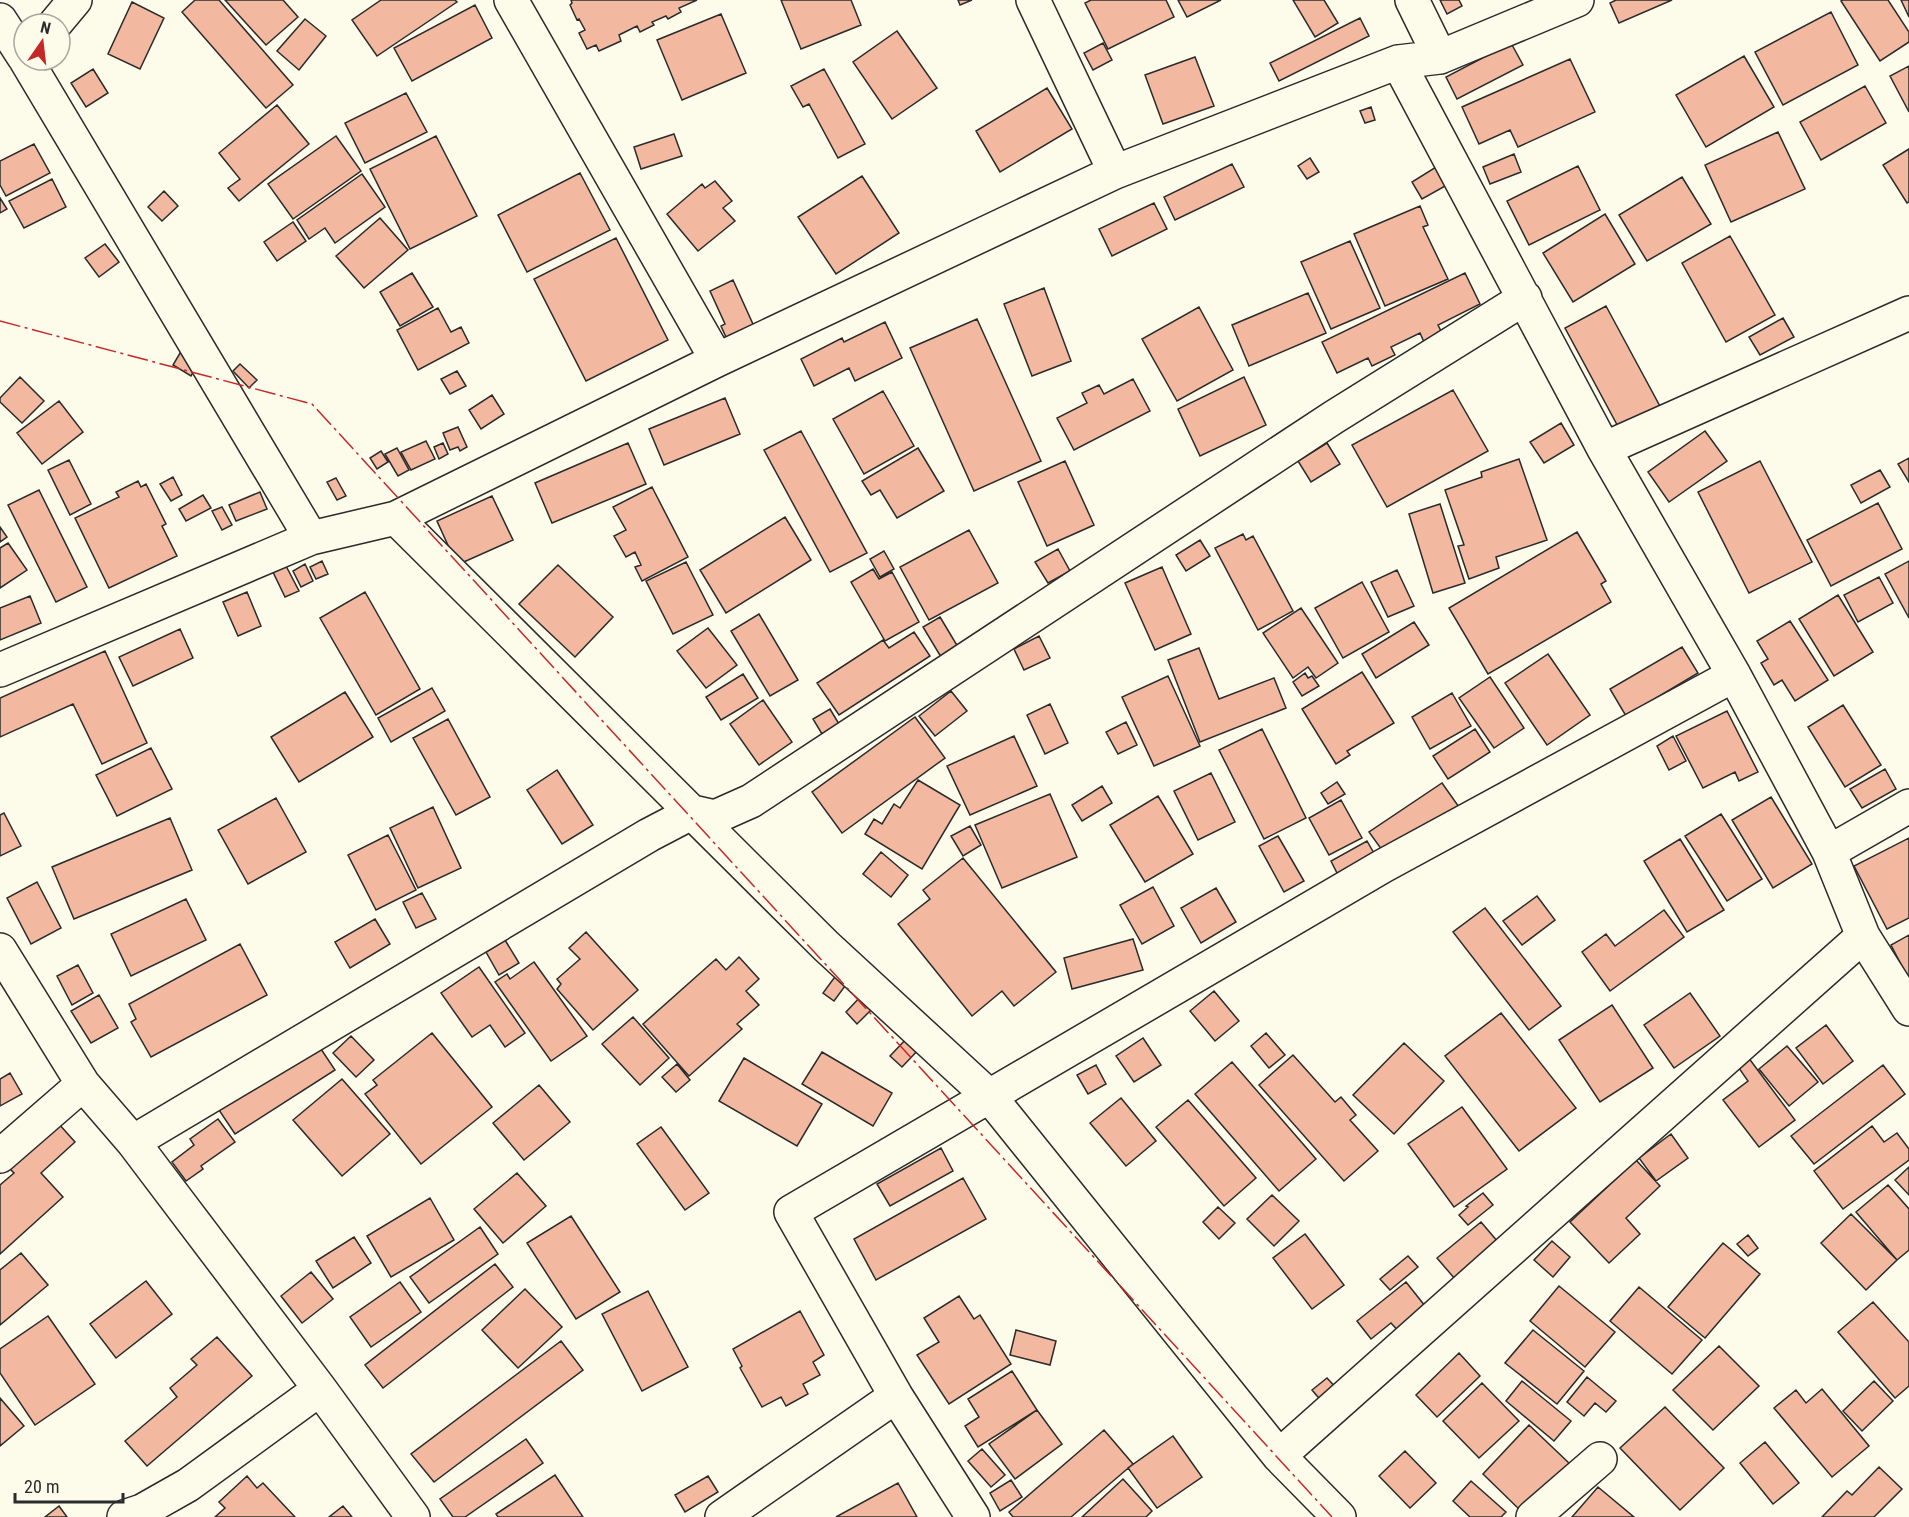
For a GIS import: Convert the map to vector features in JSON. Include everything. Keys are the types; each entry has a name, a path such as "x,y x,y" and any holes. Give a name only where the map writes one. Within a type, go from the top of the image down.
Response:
{"street":[{"path":"65,12 75,0"},
{"path":"511,0 717,360"},
{"path":"1033,0 1115,172"},
{"path":"1412,0 1440,57"},
{"path":"0,670 311,538 396,518 717,360 1115,172 1398,62 1440,57 1577,0"},
{"path":"0,20 12,39"},
{"path":"1398,62 1604,449 1734,675 1829,852 1863,936 1909,1010"},
{"path":"33,72 311,538"},
{"path":"133,1142 649,835 693,812 716,817 751,801 1334,417 1525,298"},
{"path":"1604,449 1909,313"},
{"path":"396,518 826,946 990,1097 1279,1456 1339,1517"},
{"path":"973,1517 896,1396 791,1212 1383,866 1734,675"},
{"path":"1829,852 1909,806"},
{"path":"1279,1456 1863,936"},
{"path":"0,950 83,1084 133,1142 320,1389 413,1517"},
{"path":"0,1156 83,1084"},
{"path":"124,1517 142,1511 188,1485 320,1389"},
{"path":"722,1517 896,1396"},
{"path":"1533,1517 1600,1459"}],"building":[{"path":"195,0 219,0 293,85 266,108 182,12"},
{"path":"225,0 283,0 298,17 266,45"},
{"path":"381,0 455,0 457,2 377,56 352,20"},
{"path":"571,0 697,0 679,8 681,12 668,19 666,16 652,22 654,25 640,32 637,26 619,35 621,41 599,51 596,45 587,49 579,33 585,30 570,5"},
{"path":"781,0 851,0 861,25 801,49"},
{"path":"958,0 972,0 960,5"},
{"path":"1091,0 1166,0 1174,17 1108,49 1085,3"},
{"path":"1178,0 1221,0 1187,17"},
{"path":"1293,0 1324,0 1338,23 1315,37"},
{"path":"1440,0 1459,0 1462,6 1447,14"},
{"path":"1616,0 1672,0 1619,23 1610,3"},
{"path":"1888,0 1909,32 1909,42 1880,61 1841,1"},
{"path":"1901,0 1909,0 1909,17"},
{"path":"132,2 164,18 140,69 108,54"},
{"path":"475,5 492,38 412,81 394,48"},
{"path":"1831,12 1858,65 1783,105 1755,52"},
{"path":"721,14 746,73 682,100 657,40"},
{"path":"1360,18 1369,36 1279,81 1270,63"},
{"path":"305,19 326,36 299,70 277,51"},
{"path":"897,31 937,88 892,119 853,62"},
{"path":"1103,43 1112,60 1093,70 1084,53"},
{"path":"1511,43 1523,65 1457,99 1446,77"},
{"path":"1744,56 1774,107 1706,147 1676,95"},
{"path":"1195,57 1214,106 1163,124 1145,75"},
{"path":"1570,59 1595,112 1518,147 1510,130 1479,144 1462,107"},
{"path":"1909,66 1909,112 1890,76"},
{"path":"93,69 108,93 86,107 71,83"},
{"path":"824,69 865,144 838,158 809,104 803,107 791,86"},
{"path":"1865,86 1886,123 1821,160 1800,122"},
{"path":"1047,88 1072,129 1000,172 976,131"},
{"path":"406,93 427,132 365,163 345,123"},
{"path":"277,105 309,144 239,201 228,188 240,179 219,153"},
{"path":"1371,107 1375,120 1365,123 1360,111"},
{"path":"1778,132 1805,189 1731,222 1705,165"},
{"path":"674,134 682,156 641,169 634,147"},
{"path":"336,136 361,171 293,219 268,184"},
{"path":"436,136 477,216 410,249 370,169"},
{"path":"34,144 50,173 6,196 0,185 0,161"},
{"path":"1909,149 1909,202 1907,203 1883,165"},
{"path":"1514,154 1521,172 1490,184 1483,167"},
{"path":"1310,158 1319,172 1307,179 1298,166"},
{"path":"1232,164 1244,187 1175,220 1164,197"},
{"path":"1578,166 1600,210 1529,245 1507,201"},
{"path":"1436,167 1447,185 1422,199 1412,182"},
{"path":"580,173 610,230 527,272 498,215"},
{"path":"362,174 385,207 335,243 325,228 309,239 297,220"},
{"path":"862,176 899,233 836,274 798,217"},
{"path":"1682,177 1711,224 1647,261 1619,215"},
{"path":"52,179 66,207 24,228 9,201"},
{"path":"715,181 732,201 723,208 735,221 698,251 667,214 702,184 705,188"},
{"path":"164,191 178,206 162,221 148,207"},
{"path":"0,198 7,209 0,213"},
{"path":"1154,203 1167,229 1112,256 1099,229"},
{"path":"1420,206 1428,225 1423,227 1448,279 1385,306 1354,234"},
{"path":"1605,214 1635,264 1573,302 1543,253"},
{"path":"380,218 408,250 364,288 336,256"},
{"path":"293,222 306,241 277,261 264,242"},
{"path":"1730,236 1775,315 1726,342 1682,263"},
{"path":"616,238 668,340 586,381 534,279"},
{"path":"1350,241 1380,308 1331,329 1301,262"},
{"path":"105,244 119,262 99,277 85,258"},
{"path":"412,273 433,307 400,326 380,292"},
{"path":"1465,273 1480,304 1438,325 1442,333 1424,342 1420,333 1391,347 1395,355 1372,366 1368,358 1337,373 1322,342"},
{"path":"733,280 757,333 730,346 721,326 725,324 710,291"},
{"path":"1044,288 1071,361 1032,376 1004,304"},
{"path":"1308,293 1326,333 1249,366 1232,325"},
{"path":"1606,306 1662,410 1621,432 1565,328"},
{"path":"1199,307 1233,370 1177,401 1142,339"},
{"path":"438,308 451,332 461,327 469,343 418,370 397,330"},
{"path":"1783,318 1794,337 1760,355 1749,337"},
{"path":"977,319 1041,461 974,491 910,348"},
{"path":"885,322 902,358 855,381 849,368 814,386 801,359 842,338 844,342"},
{"path":"183,348 201,359 191,376 173,365"},
{"path":"240,364 257,380 249,388 233,371"},
{"path":"457,371 466,386 450,394 441,379"},
{"path":"20,377 44,401 22,423 0,402 0,398"},
{"path":"1244,377 1266,425 1200,456 1178,409"},
{"path":"1133,379 1150,411 1074,450 1057,418 1087,403 1082,393 1099,385 1104,394"},
{"path":"1453,390 1488,451 1387,507 1352,445"},
{"path":"883,391 914,446 864,474 833,419"},
{"path":"492,395 504,414 481,429 469,410"},
{"path":"725,398 740,434 664,465 649,429"},
{"path":"59,401 83,432 42,464 17,433"},
{"path":"1561,423 1574,445 1544,463 1530,442"},
{"path":"458,427 467,447 460,451 458,447 450,450 443,433"},
{"path":"801,431 867,553 830,572 764,450"},
{"path":"1705,431 1727,461 1669,502 1648,472"},
{"path":"426,441 435,459 411,470 401,452"},
{"path":"443,443 448,454 439,459 434,447"},
{"path":"628,443 646,484 552,523 535,483"},
{"path":"1327,443 1340,464 1311,482 1298,461"},
{"path":"397,448 409,470 398,476 385,454"},
{"path":"918,448 944,491 897,518 880,490 871,495 862,481"},
{"path":"381,451 388,462 377,469 370,458"},
{"path":"1909,458 1909,482 1898,464"},
{"path":"1519,459 1547,540 1496,557 1499,568 1469,579 1458,546 1464,545 1445,490 1482,477 1481,472"},
{"path":"69,460 91,504 70,515 48,470"},
{"path":"1065,461 1094,525 1047,546 1018,482"},
{"path":"1760,461 1812,562 1749,593 1698,492"},
{"path":"1880,470 1890,487 1861,503 1851,485"},
{"path":"173,477 182,495 171,501 160,484"},
{"path":"336,478 346,496 337,500 327,482"},
{"path":"138,481 141,487 146,484 166,524 162,526 177,556 109,588 75,518 119,497 116,492"},
{"path":"652,487 688,557 642,581 635,567 641,565 635,552 626,557 614,536 626,530 613,507"},
{"path":"39,490 87,587 56,602 8,505"},
{"path":"260,492 267,509 236,521 229,505"},
{"path":"203,495 211,508 186,521 179,509"},
{"path":"492,496 513,540 457,565 437,521"},
{"path":"1878,503 1902,549 1831,586 1807,540"},
{"path":"1440,504 1465,583 1433,593 1409,514"},
{"path":"222,507 232,525 222,530 212,511"},
{"path":"785,517 811,560 726,613 700,570"},
{"path":"0,527 7,537 0,542"},
{"path":"969,530 998,583 929,620 900,567"},
{"path":"1577,532 1606,581 1601,584 1611,602 1488,674 1449,608"},
{"path":"1243,534 1246,540 1253,536 1293,611 1258,630 1215,548"},
{"path":"1200,540 1210,556 1186,571 1176,555"},
{"path":"8,543 27,570 0,588 0,548"},
{"path":"1058,549 1070,571 1048,583 1035,562"},
{"path":"884,551 894,569 880,577 870,559"},
{"path":"322,561 328,574 316,579 310,567"},
{"path":"1909,561 1909,618 1885,574"},
{"path":"686,562 713,615 673,634 646,581"},
{"path":"285,564 299,591 285,597 272,570"},
{"path":"305,564 313,581 301,587 293,571"},
{"path":"558,565 613,617 575,657 519,604"},
{"path":"1162,567 1191,634 1155,650 1125,583"},
{"path":"873,569 879,579 892,572 919,622 885,641 851,582"},
{"path":"1397,570 1414,606 1388,617 1371,582"},
{"path":"1879,577 1893,603 1858,622 1844,595"},
{"path":"1362,582 1389,632 1343,658 1315,608"},
{"path":"247,592 261,626 238,636 223,602"},
{"path":"365,592 420,689 376,715 320,618"},
{"path":"1838,595 1873,652 1834,676 1799,619"},
{"path":"30,596 41,623 0,640 0,608"},
{"path":"1301,608 1338,663 1316,678 1308,667 1293,678 1263,633"},
{"path":"759,614 798,680 770,696 731,631"},
{"path":"940,617 958,647 941,657 923,627"},
{"path":"1790,621 1828,680 1795,701 1782,680 1774,685 1761,663 1768,659 1757,641"},
{"path":"1414,622 1429,645 1376,678 1362,654"},
{"path":"708,628 737,665 706,688 677,651"},
{"path":"180,629 193,658 133,686 119,657"},
{"path":"914,632 930,656 839,715 817,683 883,640 889,648"},
{"path":"1039,636 1050,658 1024,670 1014,649"},
{"path":"1682,647 1698,673 1626,716 1610,689"},
{"path":"1199,648 1219,699 1274,678 1286,708 1200,742 1168,660"},
{"path":"105,651 147,743 102,764 73,704 0,737 0,698"},
{"path":"1548,654 1590,715 1547,745 1505,683"},
{"path":"1362,672 1394,723 1347,751 1350,755 1336,764 1302,709"},
{"path":"1305,673 1308,678 1312,676 1319,686 1302,696 1293,682"},
{"path":"743,674 758,698 721,720 706,697"},
{"path":"1168,676 1200,746 1154,766 1122,697"},
{"path":"1490,677 1524,728 1494,748 1459,698"},
{"path":"432,688 445,711 391,742 378,718"},
{"path":"951,691 967,711 935,736 919,716"},
{"path":"345,692 373,737 299,782 271,737"},
{"path":"1452,693 1471,726 1430,749 1412,717"},
{"path":"763,700 792,742 759,765 730,724"},
{"path":"1050,704 1068,743 1045,754 1027,715"},
{"path":"1843,705 1881,765 1845,787 1808,727"},
{"path":"830,709 839,724 822,734 813,719"},
{"path":"1727,711 1758,772 1739,781 1735,772 1703,788 1676,736"},
{"path":"915,717 945,758 842,833 812,792"},
{"path":"448,719 490,797 456,815 413,738"},
{"path":"1126,722 1137,745 1118,754 1106,732"},
{"path":"1262,729 1306,818 1264,839 1219,750"},
{"path":"1475,729 1490,752 1448,779 1433,756"},
{"path":"1014,736 1037,786 970,815 947,766"},
{"path":"1673,736 1686,761 1669,770 1657,746"},
{"path":"151,748 172,789 117,816 96,775"},
{"path":"1885,769 1896,789 1862,808 1850,789"},
{"path":"557,770 593,825 562,844 527,790"},
{"path":"1211,773 1235,822 1198,840 1174,791"},
{"path":"918,780 960,805 922,869 865,834 874,819 882,824 894,804 900,808"},
{"path":"1337,782 1345,794 1328,804 1321,793"},
{"path":"1442,783 1459,807 1387,857 1369,832"},
{"path":"1102,786 1112,803 1082,821 1072,805"},
{"path":"1050,794 1077,857 1002,888 975,825"},
{"path":"1158,796 1193,854 1145,882 1110,825"},
{"path":"1771,797 1812,864 1773,888 1732,820"},
{"path":"276,798 306,852 248,884 218,830"},
{"path":"1341,800 1362,838 1329,855 1309,818"},
{"path":"433,807 461,868 418,888 390,828"},
{"path":"4,813 21,846 0,856 0,815"},
{"path":"1721,814 1762,879 1727,901 1685,836"},
{"path":"170,818 192,870 74,919 52,867"},
{"path":"970,826 981,845 963,856 951,836"},
{"path":"388,835 416,890 376,910 348,855"},
{"path":"1278,836 1304,881 1284,892 1259,846"},
{"path":"1909,838 1909,918 1887,929 1854,866"},
{"path":"1680,839 1724,910 1687,932 1644,861"},
{"path":"1367,841 1375,855 1338,875 1331,861"},
{"path":"881,852 908,875 891,897 863,874"},
{"path":"963,858 1056,972 1014,1006 1002,991 972,1016 898,924 930,899 923,890"},
{"path":"37,882 61,928 31,944 7,898"},
{"path":"1153,887 1174,926 1142,944 1120,905"},
{"path":"1216,888 1236,922 1201,943 1181,908"},
{"path":"422,893 436,919 416,928 403,902"},
{"path":"1537,896 1555,920 1522,945 1503,921"},
{"path":"186,899 206,940 131,976 111,934"},
{"path":"1485,908 1561,1006 1529,1030 1453,932"},
{"path":"1664,910 1684,937 1610,991 1582,952 1606,934 1615,946"},
{"path":"375,919 390,944 350,968 335,942"},
{"path":"586,932 638,990 593,1030 557,989 561,984 557,979 580,959 569,948"},
{"path":"1909,935 1909,980 1891,945"},
{"path":"1133,939 1143,970 1072,989 1064,958"},
{"path":"505,940 519,963 499,975 486,952"},
{"path":"240,944 267,995 151,1057 131,1022 136,1019 129,1004"},
{"path":"739,957 759,979 746,991 759,1005 737,1024 742,1029 689,1076 643,1024 716,959 726,970"},
{"path":"534,962 587,1036 551,1061 495,982 507,974 510,979"},
{"path":"78,965 93,993 72,1005 57,976"},
{"path":"479,967 525,1033 505,1047 490,1025 472,1037 441,993"},
{"path":"837,974 848,982 834,1001 823,993"},
{"path":"1214,991 1239,1021 1215,1041 1190,1011"},
{"path":"1690,993 1720,1036 1674,1068 1644,1025"},
{"path":"99,995 118,1028 91,1043 71,1011"},
{"path":"862,995 874,1007 857,1024 846,1012"},
{"path":"1612,1005 1653,1068 1600,1102 1559,1040"},
{"path":"1501,1013 1576,1108 1519,1151 1445,1056"},
{"path":"633,1017 669,1058 640,1085 602,1044"},
{"path":"1826,1025 1853,1061 1823,1084 1796,1048"},
{"path":"432,1033 492,1107 421,1164 365,1094 377,1085 373,1080"},
{"path":"1266,1033 1285,1055 1269,1068 1251,1046"},
{"path":"351,1036 374,1060 356,1077 333,1053"},
{"path":"908,1037 920,1048 902,1067 890,1056"},
{"path":"1143,1038 1161,1065 1134,1082 1116,1056"},
{"path":"1404,1043 1444,1081 1394,1134 1353,1095"},
{"path":"319,1046 335,1070 235,1134 217,1107"},
{"path":"1787,1046 1818,1082 1789,1106 1759,1069"},
{"path":"822,1052 892,1093 873,1126 802,1084"},
{"path":"1745,1053 1795,1120 1759,1147 1723,1100 1748,1081 1734,1061"},
{"path":"1293,1055 1335,1102 1341,1097 1356,1115 1350,1120 1378,1151 1344,1181 1259,1085"},
{"path":"744,1058 822,1104 797,1146 719,1101"},
{"path":"1232,1062 1316,1159 1279,1191 1195,1094"},
{"path":"677,1064 690,1080 676,1092 662,1077"},
{"path":"1096,1065 1106,1084 1088,1094 1077,1075"},
{"path":"1883,1065 1905,1094 1814,1164 1791,1136"},
{"path":"10,1073 22,1094 0,1106 0,1079"},
{"path":"342,1079 390,1134 342,1176 293,1120"},
{"path":"539,1085 570,1122 524,1160 493,1123"},
{"path":"1121,1098 1156,1141 1126,1166 1090,1123"},
{"path":"1188,1100 1256,1178 1224,1206 1156,1127"},
{"path":"1462,1107 1507,1169 1454,1207 1408,1144"},
{"path":"218,1119 235,1142 201,1166 203,1169 186,1181 172,1162 194,1145 190,1139"},
{"path":"58,1123 75,1142 41,1173 63,1197 0,1254 0,1185 14,1173 8,1167"},
{"path":"1872,1126 1884,1142 1897,1133 1909,1149 1909,1160 1843,1209 1814,1171"},
{"path":"661,1127 709,1193 685,1210 637,1144"},
{"path":"1671,1134 1688,1158 1656,1181 1639,1158"},
{"path":"941,1148 953,1171 890,1206 877,1184"},
{"path":"1636,1160 1660,1186 1626,1218 1640,1234 1609,1263 1570,1222"},
{"path":"1909,1167 1909,1195 1895,1180"},
{"path":"517,1173 546,1206 503,1243 474,1209"},
{"path":"963,1178 986,1219 876,1280 854,1239"},
{"path":"1888,1185 1909,1209 1909,1250 1897,1260 1856,1212"},
{"path":"1483,1193 1493,1205 1468,1225 1459,1215 1468,1207 1466,1206"},
{"path":"1272,1195 1299,1221 1274,1246 1247,1219"},
{"path":"430,1198 454,1240 391,1277 367,1236"},
{"path":"1218,1207 1235,1223 1219,1239 1203,1222"},
{"path":"1851,1214 1897,1260 1866,1290 1821,1243"},
{"path":"571,1216 620,1292 576,1319 527,1243"},
{"path":"1481,1222 1498,1242 1455,1279 1437,1258"},
{"path":"480,1227 498,1254 429,1303 410,1277"},
{"path":"1305,1234 1344,1285 1312,1309 1273,1258"},
{"path":"1748,1235 1758,1248 1748,1256 1737,1244"},
{"path":"354,1237 371,1263 333,1288 316,1261"},
{"path":"1552,1241 1570,1257 1553,1277 1534,1260"},
{"path":"1723,1243 1760,1274 1705,1338 1668,1307"},
{"path":"21,1253 48,1285 0,1325 0,1270"},
{"path":"1408,1256 1418,1267 1390,1290 1380,1279"},
{"path":"495,1264 513,1287 383,1388 365,1365"},
{"path":"311,1272 333,1299 302,1323 281,1296"},
{"path":"146,1281 172,1314 116,1358 90,1324"},
{"path":"400,1282 421,1312 371,1347 350,1317"},
{"path":"1406,1282 1429,1311 1401,1334 1391,1323 1371,1339 1357,1321"},
{"path":"1559,1286 1615,1332 1585,1367 1530,1321"},
{"path":"1639,1287 1702,1340 1672,1374 1610,1321"},
{"path":"525,1289 562,1327 518,1368 482,1330"},
{"path":"648,1291 688,1367 642,1391 602,1314"},
{"path":"959,1296 974,1319 980,1315 1011,1364 949,1404 917,1355 939,1342 924,1318"},
{"path":"1873,1302 1909,1342 1909,1386 1895,1398 1838,1332"},
{"path":"800,1311 824,1355 813,1362 820,1375 803,1384 808,1394 786,1406 781,1397 762,1407 740,1368 742,1366 733,1349"},
{"path":"48,1316 95,1384 35,1425 0,1373 0,1349"},
{"path":"1016,1330 1056,1341 1050,1365 1010,1355"},
{"path":"1533,1330 1584,1371 1557,1404 1505,1363"},
{"path":"217,1337 252,1376 147,1466 125,1441 177,1397 170,1388 197,1365 191,1359"},
{"path":"561,1341 583,1370 434,1482 411,1454"},
{"path":"1719,1346 1759,1386 1713,1430 1673,1390"},
{"path":"1459,1353 1480,1376 1437,1417 1416,1395"},
{"path":"1012,1371 1037,1410 978,1447 965,1426 979,1417 968,1399"},
{"path":"1587,1377 1616,1401 1606,1412 1595,1403 1584,1416 1567,1402"},
{"path":"1327,1378 1339,1391 1324,1404 1312,1390"},
{"path":"1522,1381 1571,1421 1554,1441 1506,1401"},
{"path":"1874,1381 1893,1401 1862,1431 1843,1411"},
{"path":"1482,1383 1519,1421 1479,1458 1443,1421"},
{"path":"1822,1389 1869,1446 1832,1477 1774,1408 1796,1390 1806,1403"},
{"path":"0,1398 24,1426 0,1446"},
{"path":"1665,1407 1724,1468 1680,1510 1620,1448"},
{"path":"1037,1410 1062,1444 1015,1479 989,1444"},
{"path":"1529,1425 1570,1464 1523,1513 1483,1474"},
{"path":"1104,1430 1133,1464 1071,1517 1013,1517 1009,1512"},
{"path":"1173,1436 1202,1477 1157,1508 1128,1468"},
{"path":"526,1439 543,1463 465,1517 453,1517 440,1499"},
{"path":"1765,1442 1799,1483 1773,1504 1740,1463"},
{"path":"982,1449 1005,1475 991,1487 968,1461"},
{"path":"1405,1451 1436,1483 1410,1508 1379,1476"},
{"path":"1879,1467 1902,1489 1874,1517 1822,1517 1847,1491 1852,1495"},
{"path":"555,1475 583,1517 498,1517 496,1514"},
{"path":"247,1476 257,1488 263,1483 295,1517 215,1517 225,1508 219,1502"},
{"path":"708,1476 718,1492 685,1512 675,1495"},
{"path":"1123,1479 1152,1511 1146,1517 1082,1517"},
{"path":"1011,1480 1022,1497 1000,1511 990,1493"},
{"path":"1471,1481 1506,1512 1501,1517 1470,1517 1453,1501"},
{"path":"898,1483 917,1517 836,1517"},
{"path":"1598,1487 1634,1517 1572,1517"},
{"path":"59,1506 67,1517 45,1517"},
{"path":"343,1506 352,1517 329,1517"}],"power":[{"path":"0,321 312,404 1332,1517"}]}
